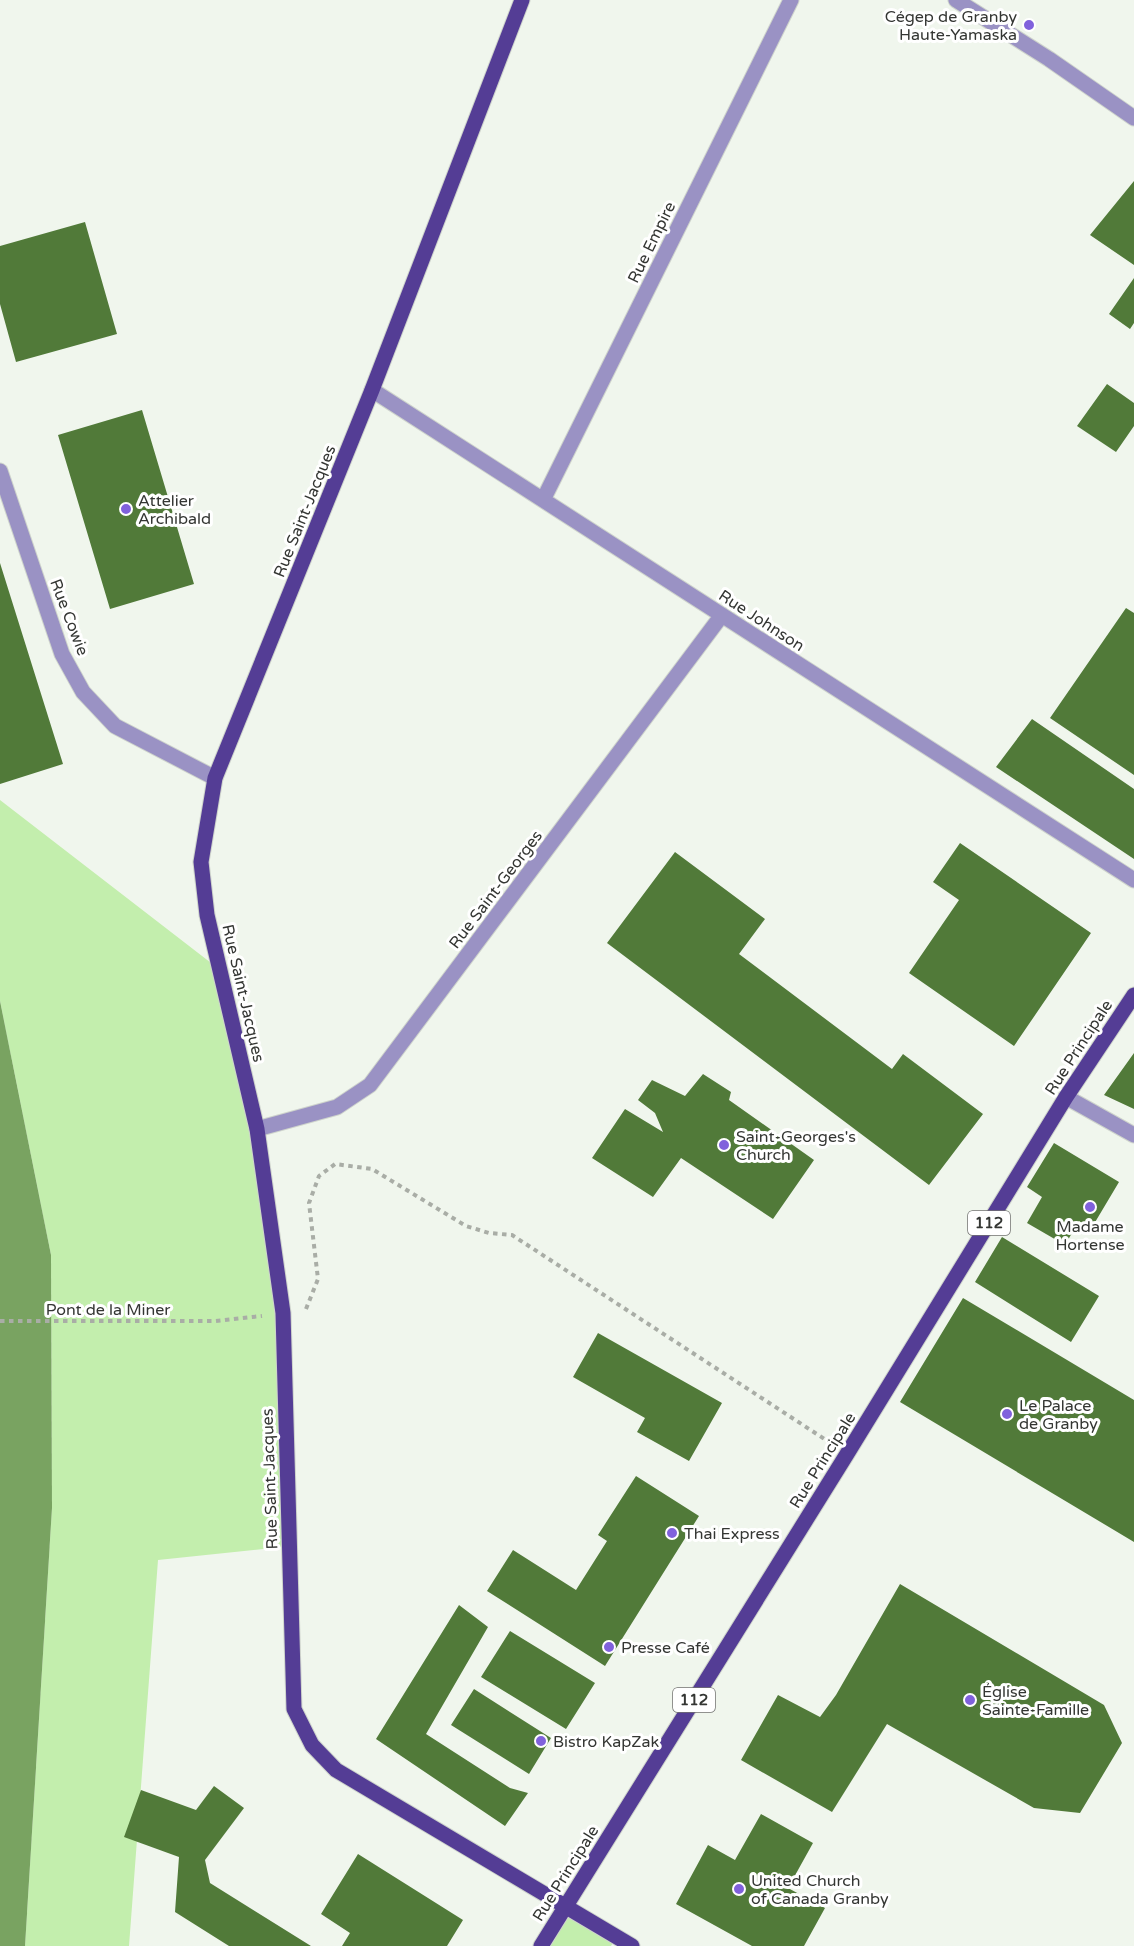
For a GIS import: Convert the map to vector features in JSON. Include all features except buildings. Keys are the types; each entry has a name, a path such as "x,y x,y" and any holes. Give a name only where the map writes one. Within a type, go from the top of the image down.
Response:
{"main road":[{"name":"Rue Saint-Jacques","path":"522,0 372,390 215,778 201,862 207,915 256,1129 283,1313 294,1709 312,1745 336,1770 632,1946"},
{"name":"Rue Principale","path":"541,1946 1066,1097 1134,995"}],"street":[{"name":"Rue Empire","path":"543,500 791,0"},
{"path":"957,0 1049,59 1134,118"},
{"name":"Rue Johnson","path":"372,390 1134,880"},
{"name":"Rue Cowie","path":"0,471 62,654 83,692 115,726 215,778"},
{"name":"Rue Saint-Georges","path":"256,1129 337,1107 370,1085 722,615"},
{"path":"1066,1097 1134,1135"}],"path":[{"name":"Pont de la Miner","path":"0,1322 215,1321 305,1312 318,1279 309,1203 319,1176 335,1164 372,1168 466,1226 489,1233 512,1235 847,1454"}],"shaded area":[{"path":"0,800 215,966 257,1129 283,1313 283,1547 158,1560 129,1946 25,1946 52,1508 51,1255 0,1001"},
{"path":"0,1001 51,1255 52,1508 25,1946 0,1946"},
{"path":"566,1907 616,1938 611,1946 541,1946"}],"place":[{"name":"Cégep de Granby Haute-Yamaska","path":"1029,25"},
{"name":"Attelier Archibald","path":"126,509"},
{"name":"Saint-Georges's Church","path":"724,1145"},
{"name":"Madame Hortense","path":"1090,1207"},
{"name":"Le Palace de Granby","path":"1007,1414"},
{"name":"Thai Express","path":"672,1533"},
{"name":"Presse Café","path":"609,1647"},
{"name":"Église Sainte-Famille","path":"970,1700"},
{"name":"Bistro KapZak","path":"541,1741"},
{"name":"United Church of Canada Granby","path":"739,1889"}]}
